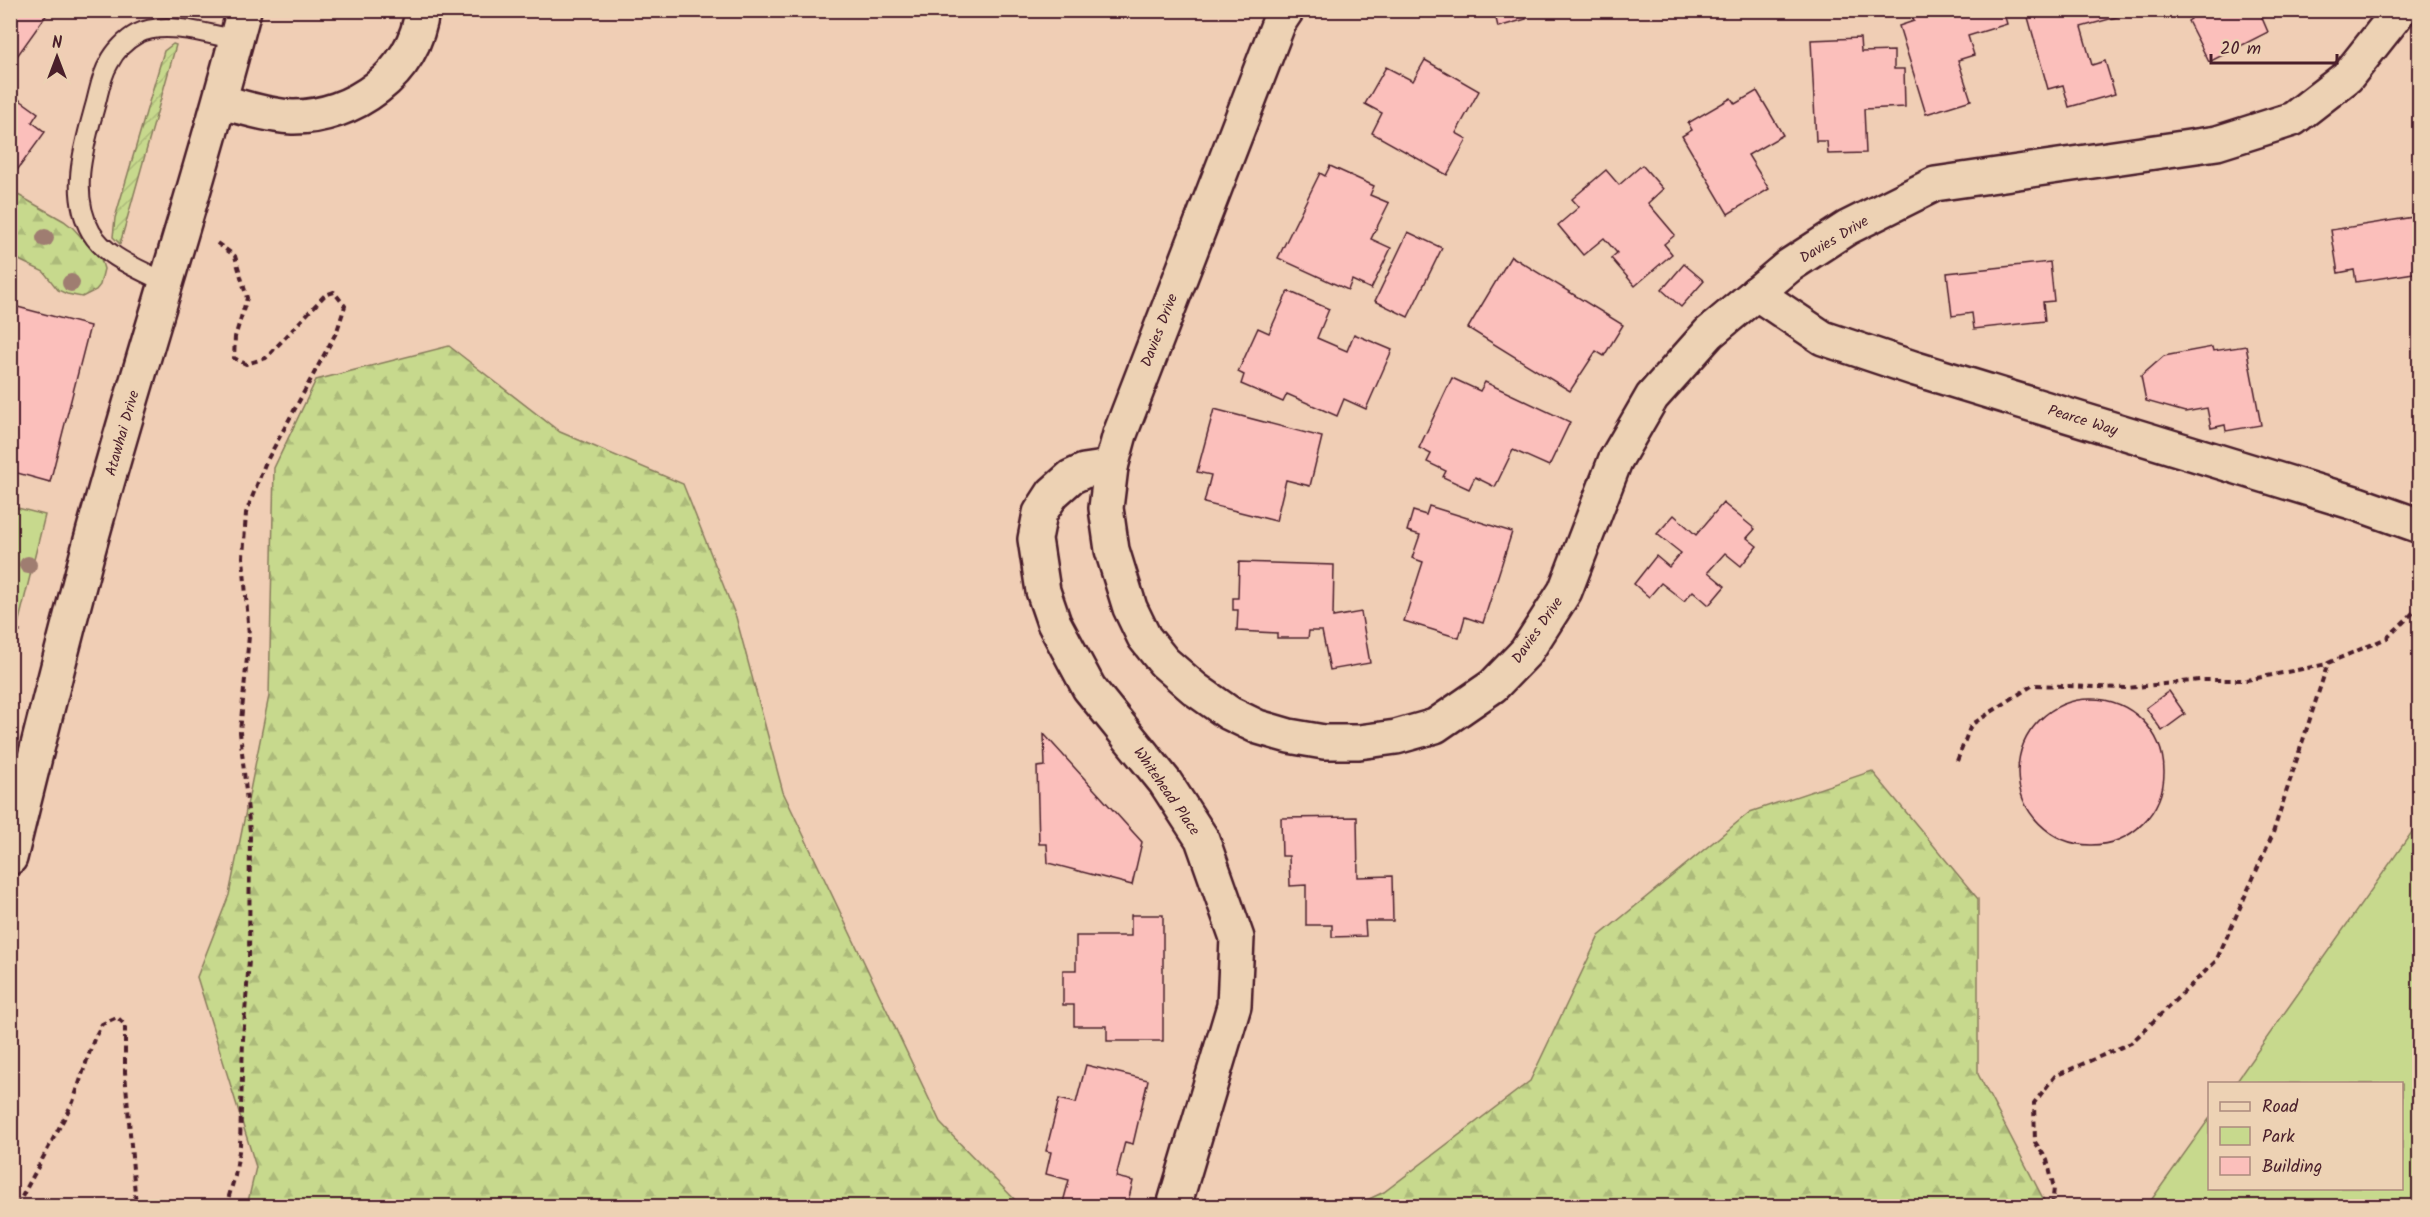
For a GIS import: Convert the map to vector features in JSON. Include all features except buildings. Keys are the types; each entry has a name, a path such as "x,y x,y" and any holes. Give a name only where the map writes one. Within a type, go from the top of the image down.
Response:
{"street":[{"path":"220,102 266,114 293,117 324,113 354,102 377,89 400,65 414,44 422,10"},
{"name":"Davies Drive","path":"1287,10 1279,22 1120,434 1111,467 1106,508 1112,550 1130,608 1144,637 1164,662 1220,707 1258,727 1289,736 1324,742 1359,742 1396,737 1435,726 1493,686 1526,652 1564,591 1615,462 1652,397 1710,333 1790,265 1847,228 1935,184 2217,143 2293,119 2347,77 2400,10"},
{"name":"Atawhai Drive","path":"11,855 88,550 220,102 240,25"},
{"name":"Pearce Way","path":"1756,293 1824,338 1916,369 2358,504 2420,526"},
{"name":"Whitehead Place","path":"1111,467 1084,471 1071,477 1053,493 1040,513 1035,539 1043,591 1054,623 1089,688 1165,782 1202,839 1237,938 1234,1006 1174,1206"}],"lane":[{"path":"166,283 108,252 98,242 85,218 80,189 82,160 103,76 118,50 139,33 161,28 188,30 240,25"}],"path":[{"path":"184,219 236,256 247,298 236,337 234,358 246,364 266,358 325,295 334,292 345,306 337,331 265,464 246,513 243,557 249,636 240,732 250,832 249,960 243,1039 240,1145 236,1176 226,1206"},
{"path":"1958,761 1971,725 2033,685 2127,688 2200,680 2247,680 2328,663 2387,638 2420,606"},
{"path":"10,629 21,631"},
{"path":"2052,1206 2054,1188 2047,1160 2035,1142 2034,1103 2055,1076 2131,1043 2216,961 2272,836 2328,663"},
{"path":"17,1206 73,1102 94,1039 102,1024 117,1017 125,1025 125,1072 136,1206"}],"green space":[{"path":"173,44 176,45 120,244 113,237 115,218 164,51"},
{"path":"11,191 64,221 101,259 104,269 100,285 96,290 82,297 67,294 58,290 44,272 21,261 11,253"},
{"path":"449,346 560,432 683,484 736,617 783,792 941,1124 1021,1206 247,1206 256,1167 197,977 229,895 269,696 274,468 316,380"},
{"path":"10,506 45,515 14,641 10,640"},
{"path":"1872,771 1978,899 1978,1074 2047,1206 1354,1206 1384,1192 1530,1081 1599,936 1750,812"},
{"path":"2419,822 2419,1206 2147,1206 2208,1120 2208,1190 2403,1190 2403,1082 2236,1082"}]}
